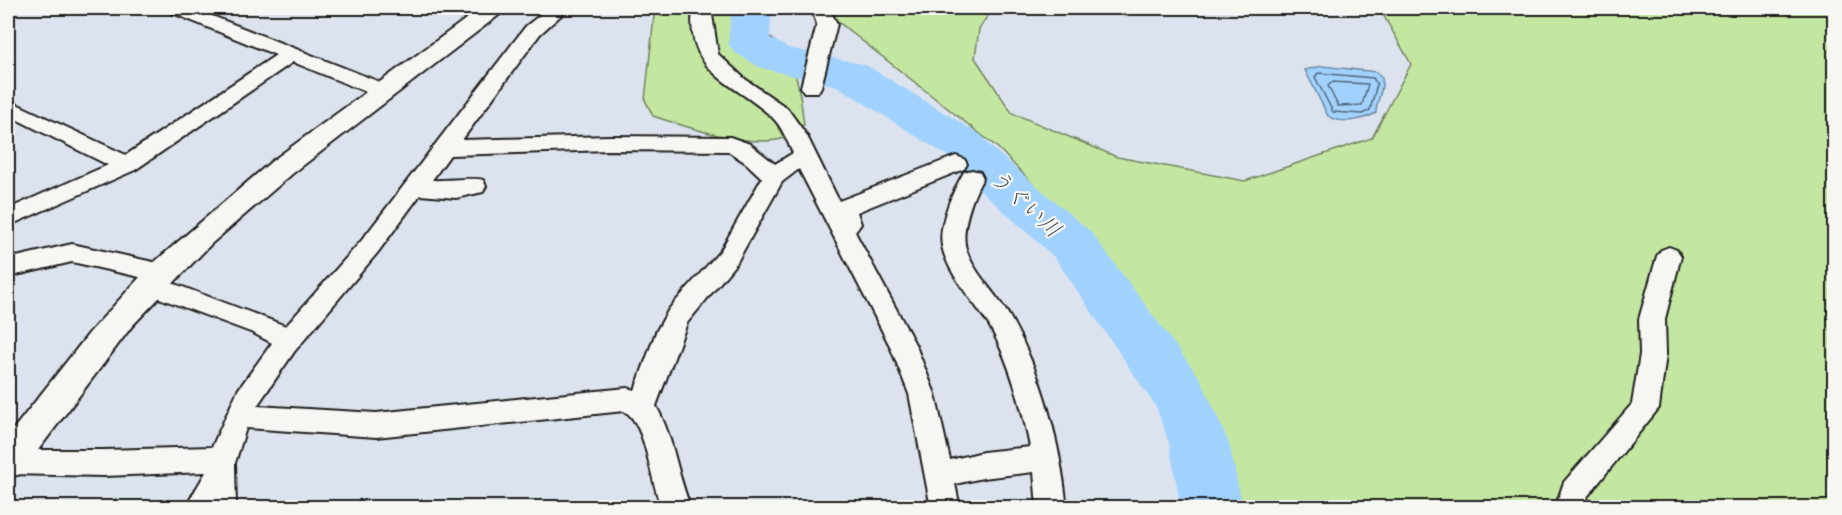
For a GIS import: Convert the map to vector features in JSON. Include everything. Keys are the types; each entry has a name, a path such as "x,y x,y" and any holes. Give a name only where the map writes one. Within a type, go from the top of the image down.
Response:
{"street":[{"path":"177,8 383,91"},
{"path":"8,462 104,337 157,279 251,191 496,8"},
{"path":"200,507 221,468 238,416 287,339 345,277 533,30 560,8"},
{"path":"702,8 701,18 708,56 738,84 780,113 796,136 903,346 922,394 946,507"},
{"path":"811,87 827,24 820,8"},
{"path":"8,218 127,165 290,55"},
{"path":"8,107 127,165"},
{"path":"443,148 609,143 730,144 737,146 761,163 774,177"},
{"path":"642,407 669,332 678,316 729,256 774,177 794,161 805,157"},
{"path":"842,230 849,224 844,207 964,171 953,246 1002,327 1042,430 1052,507"},
{"path":"414,187 456,190 474,186"},
{"path":"8,268 72,253 157,279 287,339"},
{"path":"1569,507 1574,491 1645,408 1653,354 1652,319 1669,256"},
{"path":"238,416 376,426 627,399 642,407 652,430 666,490 677,507"},
{"path":"941,475 983,465 1044,458"},
{"path":"8,462 221,468"},
{"path":"221,468 221,507"}],"green space":[{"path":"655,8 732,8 733,12 767,35 779,45 793,69 798,84 804,125 785,138 755,141 719,135 653,116 645,100"},
{"path":"837,8 993,8 979,29 975,58 1012,113 1117,157 1245,181 1372,138 1411,64 1381,11 1364,8 1834,8 1834,507 1229,507 1230,491 1148,321 1052,204 998,148 832,17"}],"water":[{"path":"1322,66 1376,72 1382,78 1382,83 1376,113 1352,120 1333,119 1328,116 1305,70"}],"waterway":[{"name":"うぐい川","path":"758,8 751,13 749,43 776,59 851,75 965,146 975,159 1073,245 1181,397 1199,443 1212,508"}]}
